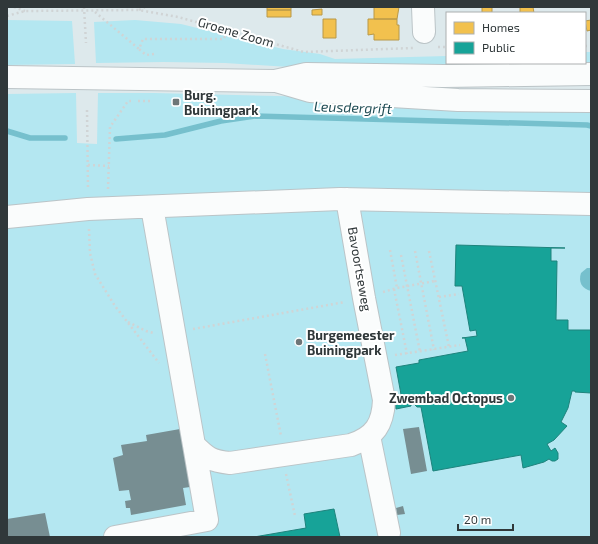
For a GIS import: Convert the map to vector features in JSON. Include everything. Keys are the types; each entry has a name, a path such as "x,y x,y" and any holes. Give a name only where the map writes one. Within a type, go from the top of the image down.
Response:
{"street":[{"path":"421,40 423,7"},
{"path":"7,77 275,81 306,74 444,76 591,74"},
{"path":"275,81 310,91 458,100 591,101"},
{"path":"7,217 108,209 347,199 591,204"},
{"name":"Bavoortseweg","path":"194,445 204,455 215,461 230,463 361,442 378,426 384,414 384,400 364,298 347,199"},
{"path":"115,537 207,520 152,207"},
{"path":"369,436 389,533"}],"path":[{"path":"14,7 25,11"},
{"path":"85,7 86,44"},
{"path":"138,10 145,7"},
{"name":"Groene Zoom","path":"7,16 25,11 138,10 178,17 227,29 304,52 421,40"},
{"path":"94,11 146,55 154,54"},
{"path":"139,49 143,39 224,39 227,29"},
{"path":"108,209 110,127 128,101 150,101"},
{"path":"88,165 109,166"},
{"path":"390,250 407,354"},
{"path":"415,251 434,350"},
{"path":"429,251 449,347"},
{"path":"401,255 420,352"},
{"path":"126,321 152,333 165,334 364,298 395,288 435,280"},
{"path":"439,297 459,294"},
{"path":"376,358 460,345"},
{"path":"265,354 295,516"}],"shaded area":[{"path":"7,20 72,21 75,64 7,65"},
{"path":"135,20 181,24 283,49 320,54 335,59 446,56 446,64 586,64 586,52 591,52 591,66 305,68 225,63 96,63 94,22"},
{"name":"Burgemeester Buiningpark","path":"76,93 77,143 97,144 98,93 320,97 591,107 591,537 7,537 7,94"},
{"path":"587,268 591,268 591,291 585,289 580,282 581,273"}],"building: Homes":[{"path":"267,7 291,7 291,10 267,10"},
{"path":"374,7 399,7 397,19 374,19"},
{"path":"482,7 492,7 492,12 482,12"},
{"path":"520,7 533,7 534,12 520,12"},
{"path":"322,9 322,15 312,15 312,10"},
{"path":"267,10 291,10 291,17 267,17"},
{"path":"323,19 336,19 336,38 323,38"},
{"path":"368,19 397,19 397,25 399,25 399,40 374,40 374,34 368,35"},
{"path":"591,20 591,30 587,31 586,21"}],"building: Public":[{"path":"456,245 565,248 551,248 551,261 557,261 556,320 568,320 568,330 591,330 591,393 572,391 568,408 561,422 567,426 554,440 547,444 551,451 555,448 558,453 558,459 555,461 549,459 523,468 521,455 433,471 421,407 411,404 411,406 396,409 395,401 402,400 396,367 419,363 419,360 468,351 465,338 462,338 477,336 476,330 470,331 462,286 455,286"},
{"path":"334,509 340,537 254,537 306,528 304,514"}],"building: Other":[{"path":"419,427 427,471 411,474 403,429"},
{"path":"180,429 190,487 183,488 186,505 131,515 130,508 126,508 125,501 131,500 129,490 119,491 113,458 123,455 121,445 147,441 146,435"},
{"path":"403,506 405,514 397,515 396,508"},
{"path":"45,513 50,537 7,537 7,519"}],"waterway":[{"name":"Leusdergrift","path":"116,139 165,135 221,121 255,116 591,126"},
{"name":"Leusdergrift","path":"7,131 30,138 65,138"}],"place":[{"name":"Burg. Buiningpark","path":"176,102"},
{"name":"Burgemeester Buiningpark","path":"299,342"},
{"name":"Zwembad Octopus","path":"511,398"}]}
